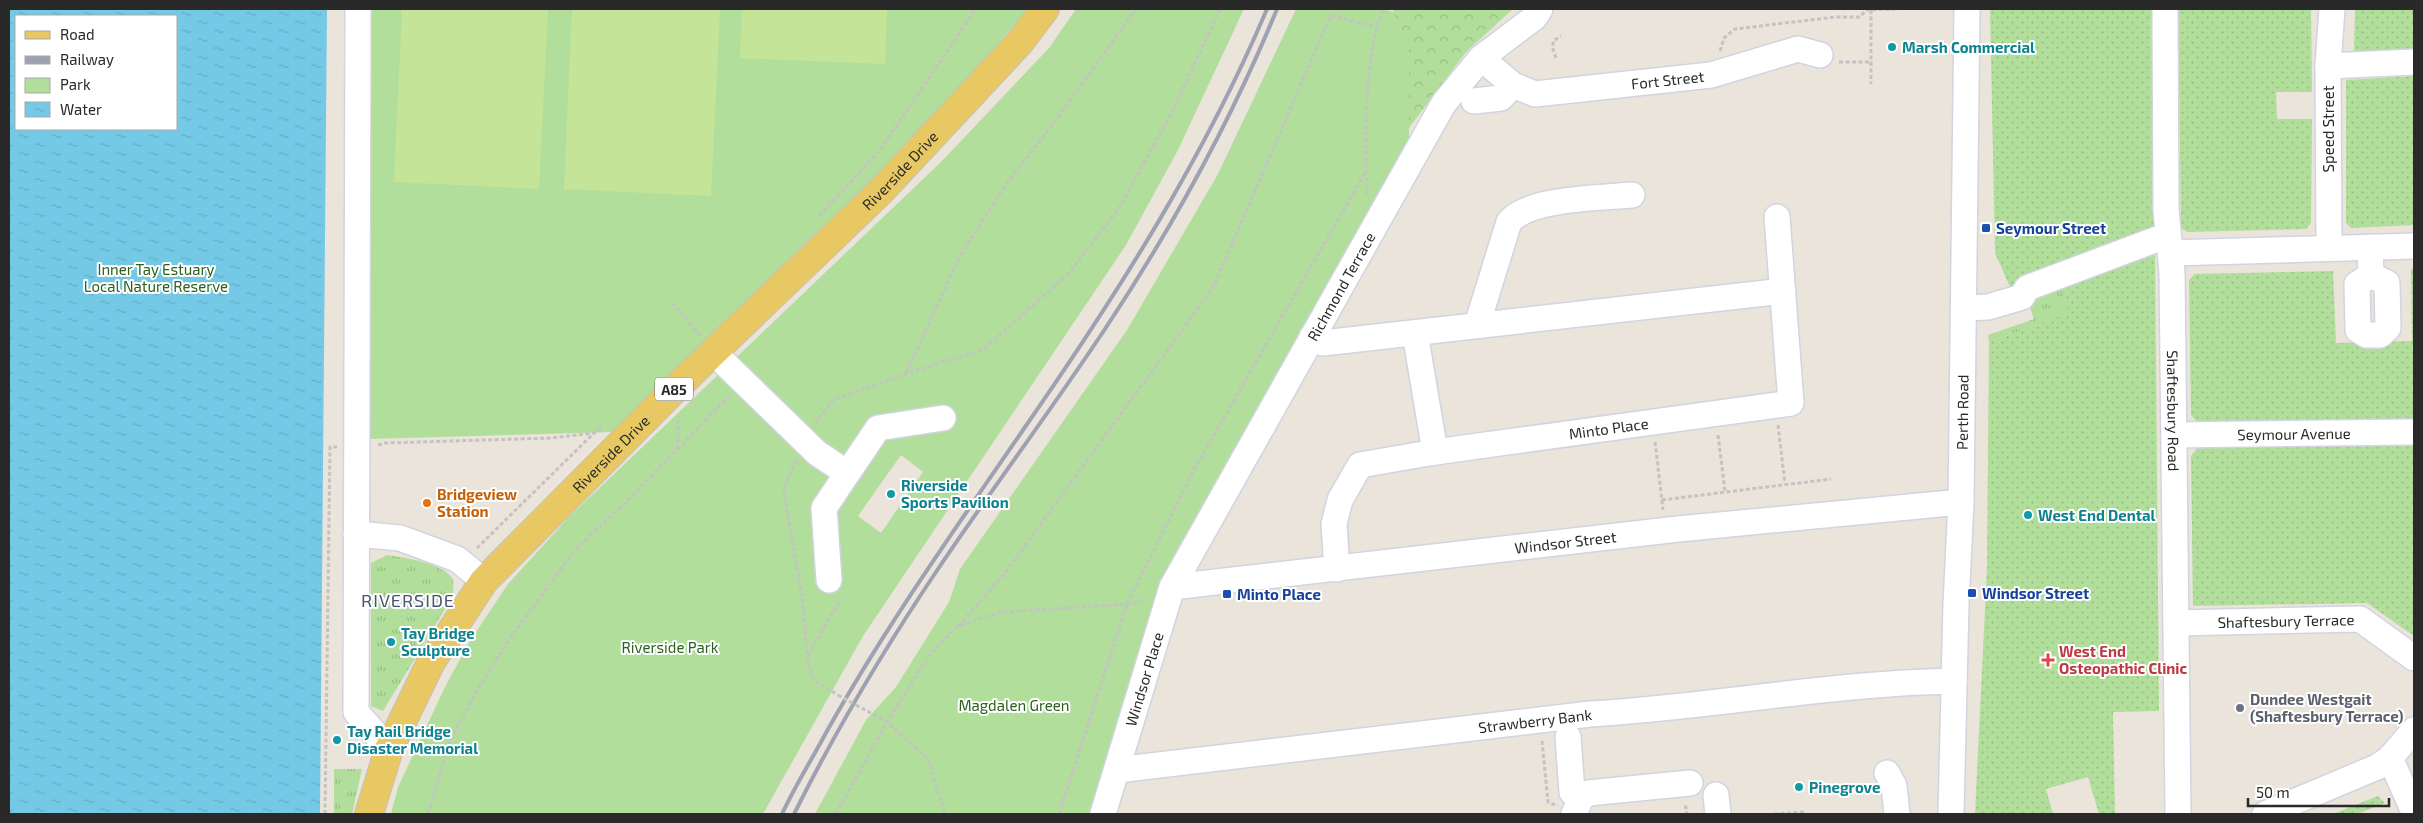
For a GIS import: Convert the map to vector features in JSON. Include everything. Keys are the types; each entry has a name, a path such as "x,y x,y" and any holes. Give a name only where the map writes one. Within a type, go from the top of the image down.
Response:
{"main road":[{"name":"Riverside Drive","path":"369,814 388,749 431,662 484,581 704,341 880,192 1020,42 1045,9"}],"street":[{"path":"358,9 355,448 356,712 388,749"},
{"name":"Richmond Terrace","path":"1172,587 1444,103 1482,58 1535,17 1540,9"},
{"name":"Perth Road","path":"1951,814 1961,502 1967,9"},
{"name":"Shaftesbury Road","path":"2164,9 2166,210 2169,244 2174,435 2178,814"},
{"name":"Speed Street","path":"2329,248 2328,66 2332,9"},
{"name":"Fort Street","path":"1482,58 1513,85 1535,94 1711,75 1798,49 1831,59"},
{"path":"2328,66 2414,62"},
{"path":"1474,101 1501,98 1513,85"},
{"path":"1477,324 1508,222 1515,215 1535,206 1632,195"},
{"name":"Minto Place","path":"1337,570 1334,524 1340,500 1360,465 1435,452 1552,438 1791,403 1777,217"},
{"path":"1964,308 1988,307 2022,297 2027,288 2081,266 2169,244 2329,248 2414,246"},
{"path":"2370,248 2371,275"},
{"path":"1312,337 1323,343 1477,324 1783,291"},
{"path":"1415,333 1435,452"},
{"path":"704,341 801,446 817,453 846,473"},
{"path":"829,580 824,508 846,473 878,428 943,418"},
{"name":"Seymour Avenue","path":"2174,435 2414,432"},
{"name":"Windsor Street","path":"1172,587 1337,570 1678,528 1961,502"},
{"path":"356,534 400,538 457,559 484,581"},
{"name":"Windsor Place","path":"1102,814 1118,770 1172,587"},
{"name":"Shaftesbury Terrace","path":"2176,623 2360,619 2414,658"},
{"name":"Strawberry Bank","path":"1118,770 1590,714 1654,710 1834,689 1954,681"},
{"path":"2265,814 2377,767 2390,758 2414,730"},
{"path":"1568,737 1572,792 1578,806 1596,792 1690,783"},
{"path":"2390,758 2414,812"},
{"path":"1887,773 1894,786 1897,814"}],"path":[{"path":"814,222 880,150 976,9"},
{"path":"906,374 959,258 1002,190 1058,117 1136,9"},
{"path":"946,814 928,759 887,722 813,680 807,657 803,602 784,492 786,481 801,446 833,400 984,349 1068,274 1118,210 1173,110 1220,9"},
{"path":"1367,199 1366,171 1370,68 1376,27 1384,9"},
{"path":"1879,9 1899,9"},
{"path":"1871,10 1871,84"},
{"path":"836,814 887,722 930,654 1002,577 1213,288 1331,15 1376,27"},
{"path":"1556,58 1552,49 1553,41 1561,36"},
{"path":"1831,59 1872,62"},
{"path":"1059,814 1127,604 1196,466 1366,171"},
{"path":"672,303 704,341"},
{"path":"725,388 737,400"},
{"path":"428,814 449,743 476,690 513,634 575,550 731,394"},
{"path":"677,450 679,413"},
{"path":"1715,413 1725,491"},
{"path":"1653,422 1662,502 1725,491 1831,479"},
{"path":"473,552 594,433 608,424"},
{"path":"1778,424 1785,484"},
{"path":"325,814 330,447 371,448 385,443 552,438 594,433"},
{"path":"807,657 842,597 829,580"},
{"path":"958,626 1000,612 1127,604 1172,587"},
{"path":"1542,733 1548,796"},
{"path":"1677,808 1686,807 1687,814"},
{"path":"1774,814 1805,812 1806,814"}],"green space":[{"path":"367,9 1029,9 891,164 654,395 612,432 369,439"},
{"path":"402,9 548,9 539,189 394,182"},
{"path":"572,9 720,9 711,196 564,189"},
{"path":"742,9 887,9 885,64 740,58"},
{"name":"Riverside Park","path":"1076,9 1244,9 1177,152 1126,245 863,636 763,814 391,814 398,787 445,687 470,641 508,584 569,517 942,161 1049,48","holes":["901,455 923,472 881,533 858,516"]},
{"name":"Magdalen Green","path":"1296,9 1384,9 1393,12 1409,49 1409,154 1170,581 1093,814 815,814 866,720 896,687 949,602 960,569 1127,330 1218,174"},
{"path":"1394,9 1513,9 1466,52 1409,128 1408,47 1393,12"},
{"path":"1990,9 2152,9 2155,233 2010,287 1995,253"},
{"path":"2178,9 2311,9 2312,92 2276,92 2277,119 2312,119 2311,223 2306,229 2187,232 2181,228"},
{"path":"2355,9 2414,9 2414,49 2354,52"},
{"path":"2414,76 2414,225 2351,228 2346,223 2346,80"},
{"path":"2155,248 2159,711 2113,712 2115,814 2099,814 2088,777 2046,789 2053,814 1975,814 1987,568 1989,342 2069,313 2060,283"},
{"path":"2411,269 2414,269 2414,419 2197,422 2191,415 2189,280 2195,274 2333,271 2336,343 2412,341"},
{"path":"2060,283 2070,313 1989,342 1988,335 2034,319 2026,296"},
{"path":"2414,445 2414,636 2367,603 2193,606 2191,456 2198,447"},
{"path":"387,555 423,562 449,574 453,580 453,596 383,711 371,706 371,563"},
{"path":"334,769 362,769 352,814 334,814"},
{"path":"2378,796 2385,803 2357,814 2333,814"}],"water":[{"name":"Inner Tay Estuary Local Nature Reserve","path":"9,9 327,9 320,814 9,814"}],"railway":[{"path":"782,814 850,692 897,616 1058,380 1156,226 1215,120 1267,9"},
{"path":"794,814 845,719 900,626 960,536 1085,359 1154,252 1220,133 1277,9"}],"place":[{"name":"Marsh Commercial","path":"1892,47"},
{"name":"Seymour Street","path":"1986,228"},
{"name":"Riverside Sports Pavilion","path":"891,494"},
{"name":"Bridgeview Station","path":"427,503"},
{"name":"West End Dental","path":"2028,515"},
{"name":"Windsor Street","path":"1972,593"},
{"name":"Minto Place","path":"1227,594"},
{"name":"Tay Bridge Sculpture","path":"391,642"},
{"name":"West End Osteopathic Clinic","path":"2048,660"},
{"name":"Dundee Westgait (Shaftesbury Terrace)","path":"2240,708"},
{"name":"Tay Rail Bridge Disaster Memorial","path":"337,740"},
{"name":"Pinegrove","path":"1799,787"}],"district":[{"name":"RIVERSIDE","path":"408,600"}]}
